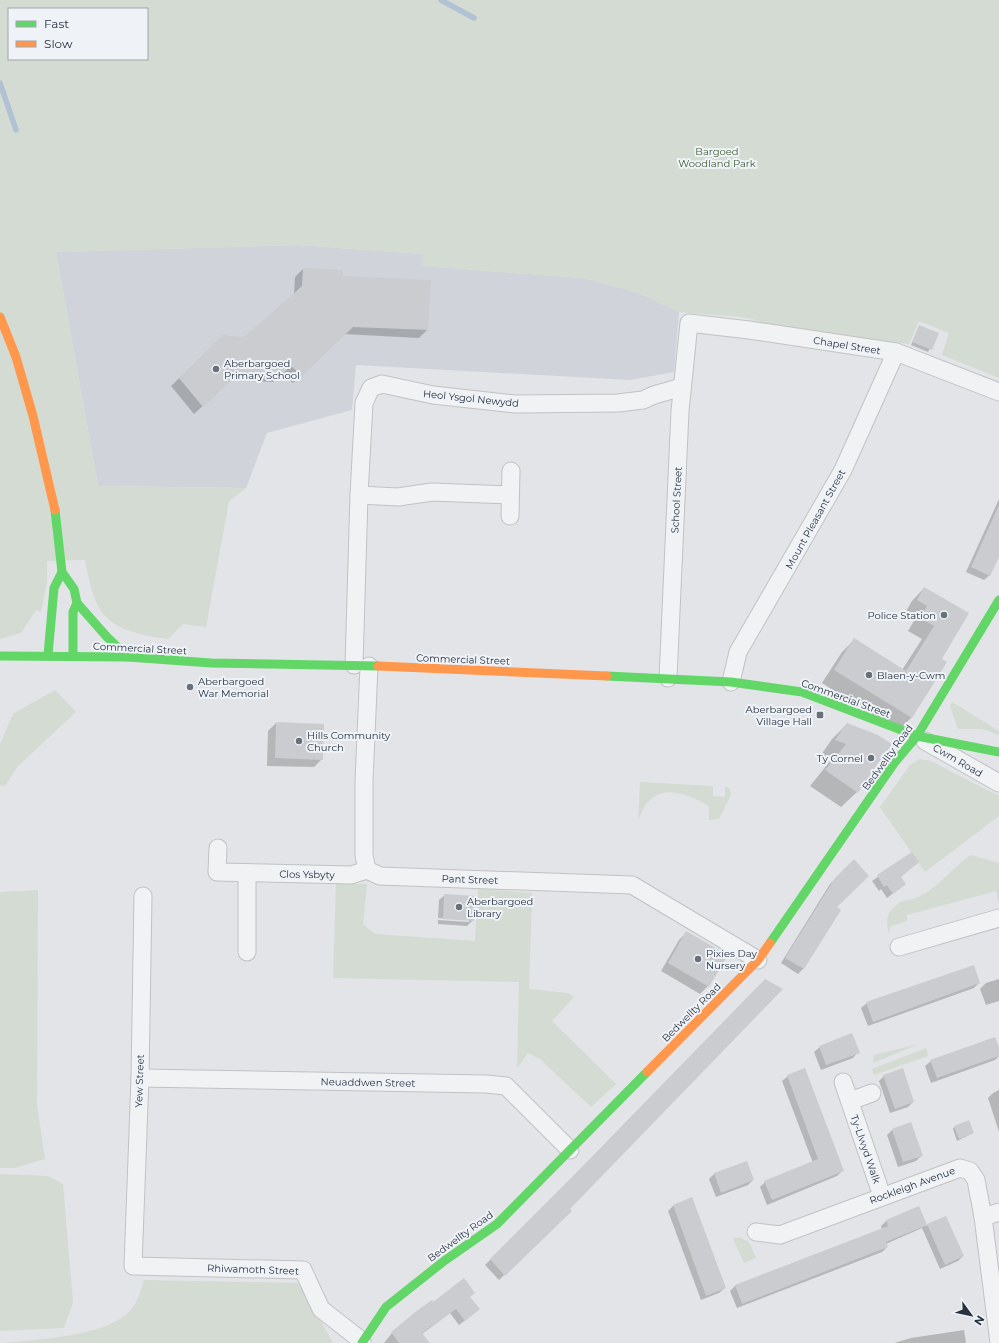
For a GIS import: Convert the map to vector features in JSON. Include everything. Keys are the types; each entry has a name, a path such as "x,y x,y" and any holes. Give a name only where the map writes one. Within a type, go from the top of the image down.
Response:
{"main road":[{"path":"0,317 16,357 35,423 55,506 62,572 74,589 77,603 107,637 128,656"},
{"path":"48,655 50,618 54,588 62,572"},
{"name":"Bedwellty Road","path":"362,1342 386,1307 444,1261 497,1224 758,960 895,762 917,736 999,600"},
{"path":"73,655 73,612 77,603"},
{"name":"Commercial Street","path":"0,656 128,656 211,663 362,665 731,682 802,692 917,736 999,752"}],"street":[{"name":"Chapel Street","path":"689,323 896,352 999,392"},
{"name":"School Street","path":"668,678 682,387 689,323"},
{"name":"Mount Pleasant Street","path":"731,682 738,652 843,470 896,352"},
{"name":"Heol Ysgol Newydd","path":"362,665 359,495 364,403 371,388 382,384 433,395 515,404 618,403 637,401 682,387"},
{"path":"510,471 510,516"},
{"path":"359,495 398,497 432,492 510,495"},
{"path":"362,665 364,855 367,870"},
{"name":"Cwm Road","path":"917,736 999,783"},
{"name":"Clos Ysbyty","path":"218,848 217,872 351,875 367,870"},
{"name":"Pant Street","path":"367,870 380,876 632,885 758,960"},
{"path":"247,873 247,952"},
{"name":"Yew Street","path":"133,1266 140,1078 143,896"},
{"path":"899,947 999,918"},
{"name":"Neuaddwen Street","path":"140,1078 486,1084 506,1086 570,1150"},
{"name":"Ty-Llwyd Walk","path":"843,1082 882,1196"},
{"name":"Ty-Llwyd Walk","path":"850,1101 872,1093"},
{"name":"Rockleigh Avenue","path":"756,1232 780,1235 960,1168 970,1171 976,1180 983,1217 999,1343"},
{"path":"983,1217 999,1212"},
{"name":"Rhiwamoth Street","path":"133,1266 304,1270 322,1309 362,1342"}],"shaded area":[{"name":"Aberbargoed Primary School","path":"298,245 423,254 423,266 583,278 639,293 679,312 674,372 630,380 356,365 352,410 267,433 246,488 98,486 56,252"}],"green space":[{"name":"Bargoed Woodland Park","path":"0,0 999,0 999,378 942,355 949,333 919,321 909,344 771,327 752,319 741,317 679,312 639,293 583,278 422,266 423,254 298,245 56,252 98,486 246,488 229,501 206,627 183,624 168,639 126,630 108,619 101,611 92,592 85,560 47,561 47,582 41,612 36,610 21,633 0,639"},
{"path":"55,690 76,712 17,767 5,786 0,785 0,744 13,714"},
{"path":"952,702 999,731 999,735 982,729 958,729 950,706"},
{"path":"920,759 931,761 999,796 999,816 925,872 880,807 910,765"},
{"path":"640,782 713,786 713,796 725,797 725,786 730,789 731,795 719,819 709,820 709,806 679,793 671,792 663,793 649,801 644,807 638,820"},
{"path":"971,855 999,863 999,905 996,891 907,915 907,921 891,926 889,933 887,919 891,910 897,904 917,898 927,892"},
{"path":"336,884 367,884 363,924 375,934 475,941 478,889 532,893 529,989 568,993 574,997 552,1021 616,1084 591,1107 540,1059 528,1053 517,1068 519,982 333,978"},
{"path":"38,890 37,1105 45,1159 15,1168 0,1168 0,892"},
{"path":"919,1044 873,1063 874,1055"},
{"path":"926,1048 928,1056 874,1075 872,1069"},
{"path":"0,1174 48,1176 63,1184 73,1302 64,1328 0,1331"},
{"path":"739,1237 749,1242 756,1258 744,1263 733,1239"},
{"path":"144,1280 300,1283 333,1343 3,1343 70,1335 105,1326 119,1319 130,1311 137,1300"}],"building":[{"path":"303,268 343,270 343,276 431,280 428,330 353,327 302,376 291,366 282,374 240,372 203,407 179,378 223,335 244,337 302,286"},
{"path":"919,325 939,333 932,350 912,342"},
{"path":"999,505 999,557 990,576 971,567"},
{"name":"Blaen-y-Cwm","path":"924,587 969,613 942,659 947,662 912,718 834,670 854,638 906,671 934,626 920,618 927,606 917,600"},
{"name":"Hills Community Church","path":"276,722 324,724 323,760 275,758"},
{"name":"Ty Cornel","path":"847,723 878,735 892,744 858,793 825,770 846,744 835,740"},
{"path":"912,852 919,862 901,877 906,884 893,894 887,885 884,887 877,875"},
{"path":"854,859 869,876 837,907 841,910 804,969 785,958 835,878"},
{"path":"444,894 475,896 474,921 443,919"},
{"name":"Pixies Day Nursery","path":"686,931 728,955 709,987 668,963"},
{"path":"974,965 980,983 873,1022 866,1002"},
{"path":"765,979 783,989 570,1209 572,1211 505,1276 490,1259"},
{"path":"852,1033 860,1053 826,1065 819,1046"},
{"path":"995,1037 999,1047 999,1056 937,1078 930,1060"},
{"path":"805,1068 844,1171 772,1200 764,1181 818,1159 787,1075"},
{"path":"903,1068 914,1102 895,1109 883,1075"},
{"path":"969,1120 974,1133 959,1139 954,1126"},
{"path":"911,1122 923,1156 903,1162 892,1129"},
{"path":"747,1161 754,1180 721,1193 714,1173"},
{"path":"692,1197 726,1288 706,1296 673,1205"},
{"path":"919,1206 927,1225 886,1242 888,1247 742,1304 735,1285 888,1226 886,1220"},
{"path":"946,1216 964,1256 945,1265 927,1224"},
{"path":"464,1278 475,1293 470,1297 480,1309 465,1321 456,1309 422,1333 430,1343 399,1343 391,1332 418,1310 432,1300 433,1302"}],"waterway":[{"path":"441,0 474,18"},
{"path":"0,83 16,130"}],"traffic: fast":[{"path":"55,510 62,572 74,589 77,603 73,612 73,655"},
{"path":"48,655 54,588 62,572"},
{"path":"770,943 895,762 917,736 999,600"},
{"path":"77,603 107,637 128,657"},
{"path":"0,656 128,657 211,663 378,666"},
{"path":"607,676 731,682 802,692 917,736 999,752"},
{"path":"362,1343 386,1307 444,1261 497,1224 647,1072"}],"traffic: slow":[{"path":"0,317 16,357 33,416 55,510"},
{"path":"378,666 607,676"},
{"path":"647,1072 758,960 770,943"}],"place":[{"name":"Aberbargoed Primary School","path":"216,369"},
{"name":"Police Station","path":"944,615"},
{"name":"Blaen-y-Cwm","path":"869,675"},
{"name":"Aberbargoed War Memorial","path":"190,687"},
{"name":"Aberbargoed Village Hall","path":"820,715"},
{"name":"Hills Community Church","path":"299,741"},
{"name":"Ty Cornel","path":"871,758"},
{"name":"Aberbargoed Library","path":"459,907"},
{"name":"Pixies Day Nursery","path":"698,959"}]}
